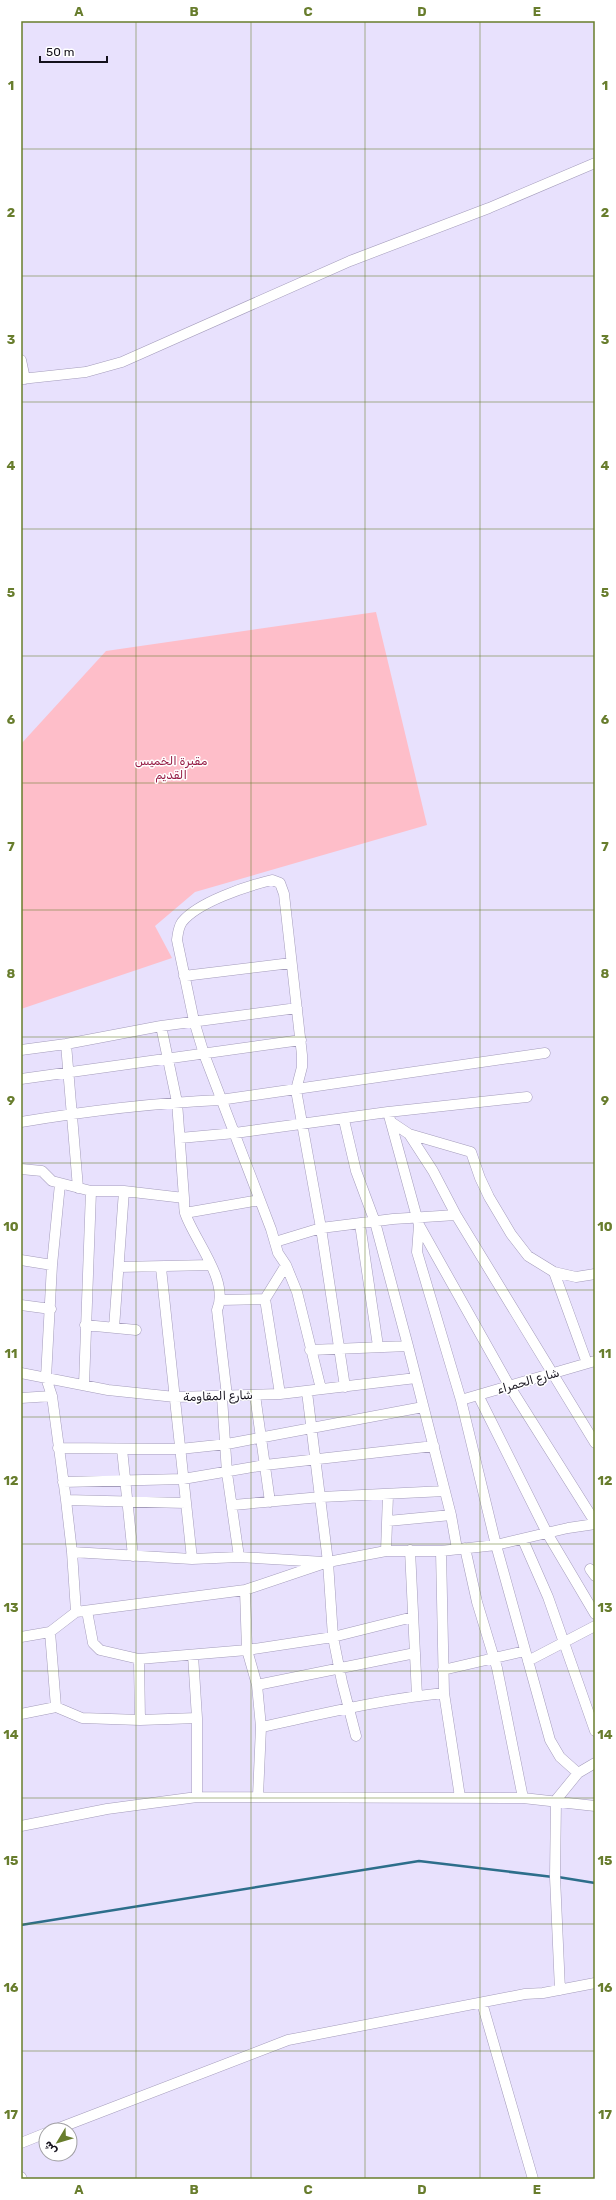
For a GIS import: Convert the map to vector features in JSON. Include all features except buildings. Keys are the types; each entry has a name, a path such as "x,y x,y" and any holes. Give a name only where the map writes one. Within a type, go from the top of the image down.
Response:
{"street":[{"path":"21,360 23,379 86,372 122,362 350,261 489,208 595,163"},
{"path":"320,1389 297,1292 286,1265 278,1254 260,1200 235,1133 220,1100 204,1054 194,1022 177,940 178,931 183,922 192,912 223,897 272,880 279,882 283,888 301,1040 302,1067 296,1090 321,1228 344,1387"},
{"path":"184,976 291,963"},
{"path":"21,1050 66,1044 161,1026 297,1008"},
{"path":"161,1026 177,1102 185,1213 212,1265 221,1300 217,1310 227,1444 227,1473 233,1504 239,1557"},
{"path":"21,1079 169,1060 301,1040"},
{"path":"66,1044 78,1188"},
{"path":"21,1122 73,1114 177,1102 220,1100 296,1090 545,1053"},
{"path":"180,1138 235,1133 302,1123 390,1117 527,1097"},
{"path":"390,1117 409,1134 433,1171 456,1215 595,1443"},
{"path":"21,1637 50,1632 76,1612 245,1590 328,1562 386,1551 442,1551 496,1545 595,1523 510,1387 418,1221 390,1117"},
{"path":"344,1120 356,1171 374,1222 408,1346 451,1515 494,1658 523,1798"},
{"path":"409,1134 471,1152 480,1178 512,1234 528,1256 554,1272 576,1277 595,1274"},
{"path":"21,1170 42,1171 52,1181 91,1191 124,1191 184,1198"},
{"path":"60,1184 52,1265 46,1378 52,1396 66,1500 72,1552 76,1612"},
{"path":"84,1385 91,1191"},
{"path":"114,1328 124,1191"},
{"path":"185,1213 260,1200"},
{"path":"275,1242 321,1228 374,1222 418,1221 456,1215"},
{"path":"418,1221 417,1252 461,1400 496,1545 550,1740 560,1757 578,1773"},
{"path":"360,1224 378,1346"},
{"path":"21,1260 52,1265"},
{"path":"119,1267 161,1268 212,1265"},
{"path":"280,1394 265,1299 286,1265"},
{"path":"161,1268 192,1559"},
{"path":"554,1272 591,1362"},
{"path":"221,1300 265,1299"},
{"path":"21,1305 50,1309"},
{"path":"85,1325 136,1330"},
{"path":"310,1350 378,1346 408,1346"},
{"name":"شارع الحمراء","path":"461,1400 510,1387 591,1362"},
{"name":"شارع المقاومة","path":"21,1373 108,1390 175,1397 307,1392 320,1389 416,1378"},
{"path":"307,1392 328,1562 333,1637 356,1736"},
{"path":"255,1395 270,1502"},
{"path":"478,1395 547,1534 595,1614"},
{"path":"21,1398 52,1396"},
{"path":"58,1448 180,1449 227,1444 423,1407"},
{"path":"63,1482 183,1479 227,1473 265,1465 434,1446"},
{"path":"122,1449 133,1556"},
{"path":"233,1504 321,1497 388,1495 445,1491"},
{"path":"386,1551 388,1495"},
{"path":"66,1500 128,1503 186,1503"},
{"path":"388,1521 451,1515"},
{"path":"523,1540 548,1597 595,1731"},
{"path":"410,1550 417,1696"},
{"path":"442,1551 444,1693 460,1797"},
{"path":"72,1552 192,1559 239,1557 328,1562"},
{"path":"245,1590 247,1650 257,1684 261,1726 258,1796"},
{"path":"87,1611 93,1643 100,1650 139,1659 247,1650 333,1637 413,1617"},
{"path":"443,1670 494,1658 526,1656 563,1642 595,1626"},
{"path":"50,1632 56,1707"},
{"path":"257,1684 416,1653"},
{"path":"193,1655 198,1797"},
{"path":"139,1659 140,1720"},
{"path":"261,1726 349,1708 417,1696 444,1693"},
{"path":"21,1714 56,1707 82,1718 140,1720 196,1718"},
{"path":"560,1990 555,1877 556,1800 578,1773 595,1763"},
{"path":"21,1826 107,1809 198,1797 523,1798 556,1800 595,1806"},
{"path":"75,2122 288,2040 525,1994 595,1984"},
{"path":"482,2003 533,2179"},
{"path":"21,2143 38,2136"},
{"path":"21,2152 38,2138"}],"green space":[{"name":"مقبرة الخميس القديم","path":"376,612 427,825 195,892 155,926 172,958 21,1009 21,744 106,651"}],"waterway":[{"path":"21,1925 419,1861 553,1877"},
{"path":"558,1877 595,1883"}]}
